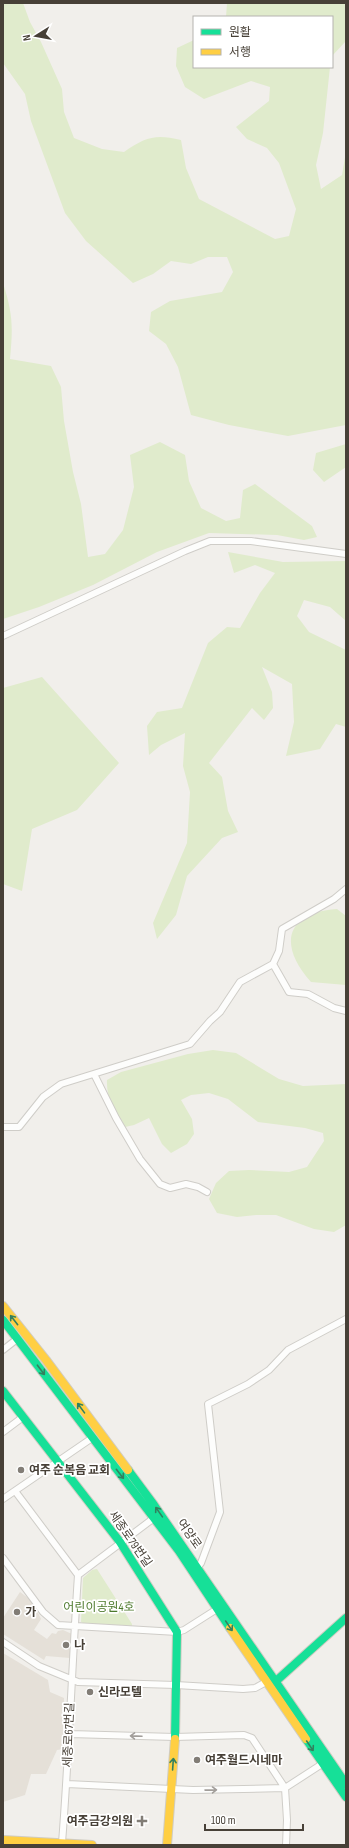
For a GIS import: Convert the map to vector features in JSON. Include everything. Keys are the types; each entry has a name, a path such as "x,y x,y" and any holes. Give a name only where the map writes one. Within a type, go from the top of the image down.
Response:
{"street":[{"path":"3,636 185,551 210,541 251,541 346,554"},
{"path":"3,1127 19,1128 43,1097 61,1084 190,1044 220,1012 240,982 273,964 279,951 282,929 334,899 346,889"},
{"path":"273,964 289,992 308,994 334,1008 346,1011"},
{"path":"94,1074 116,1118 140,1159 160,1184 170,1188 186,1184 198,1187 207,1192"},
{"name":"여양로","path":"3,1306 25,1333 154,1505 322,1764 345,1791"},
{"path":"195,1569 201,1563 220,1512 208,1404 248,1384 269,1370 288,1350 346,1319"},
{"name":"여양로","path":"3,1320 92,1438 195,1569 218,1609 345,1791"},
{"path":"3,1350 25,1333"},
{"name":"세종로79번길","path":"3,1391 120,1542 177,1632"},
{"path":"3,1432 23,1417"},
{"path":"3,1499 58,1463 92,1438"},
{"path":"15,1490 78,1575 154,1518"},
{"path":"3,1558 50,1620 58,1625 177,1632 184,1630 218,1609"},
{"name":"세종로67번길","path":"62,1844 70,1734 71,1679 78,1575"},
{"path":"3,1642 38,1666 78,1682 243,1689 255,1688 270,1682 346,1618"},
{"path":"167,1845 175,1737 177,1632"},
{"path":"70,1734 175,1737 244,1735 252,1738 285,1788 287,1820 286,1845"},
{"path":"67,1784 172,1789 285,1788 322,1764"},
{"path":"345,1791 346,1802"},
{"path":"3,1840 92,1845"}],"shaded area":[{"path":"20,1592 32,1601 41,1619 34,1630 47,1639 52,1633 56,1634 58,1631 63,1630 72,1634 70,1658 46,1656 44,1660 3,1634 3,1618"},
{"path":"3,1653 48,1680 50,1692 64,1698 63,1749 57,1750 46,1774 31,1774 25,1795 3,1802"}],"green space":[{"path":"3,3 23,3 30,22 41,42 62,89 64,112 74,138 102,149 124,152 151,138 164,137 181,140 186,168 199,199 275,239 289,236 296,209 279,163 267,148 247,139 236,127 269,101 270,87 251,81 204,99 185,87 176,66 177,48 193,40 193,68 330,68 323,133 316,165 321,189 342,175 346,151 346,425 288,436 229,425 191,415 178,367 166,344 149,331 151,312 170,301 222,292 233,272 227,257 208,257 191,264 171,261 153,274 133,283 86,241 65,213 31,121 25,94 3,63"},
{"path":"227,3 346,3 346,41 333,55 333,16 226,16"},
{"path":"3,283 9,303 11,321 12,338 10,359 51,366 61,387 64,421 73,472 81,504 88,557 105,554 123,530 134,487 130,455 160,442 185,455 189,481 201,508 226,521 240,518 243,490 255,484 312,526 317,537 304,540 277,535 209,533 157,552 93,585 39,607 3,619"},
{"path":"346,444 346,467 324,482 313,470 316,453"},
{"path":"228,552 283,562 346,561 346,621 330,607 304,600 297,616 309,632 346,650 346,727 336,724 320,749 286,756 294,722 292,684 262,667 272,692 273,708 264,720 252,708 209,763 222,777 228,811 238,832 222,838 187,876 176,915 157,939 153,923 187,843 190,792 183,766 185,733 161,745 149,755 147,726 157,712 182,708 208,643 227,627 240,628 260,593 275,573 255,565 234,573"},
{"path":"42,677 119,763 77,810 32,829 22,891 3,884 3,688"},
{"path":"337,909 346,916 346,985 311,982 294,956 291,944 292,933 297,924 306,917 320,912"},
{"path":"213,1050 236,1053 279,1079 303,1086 346,1084 346,1225 334,1232 314,1229 276,1215 237,1217 217,1213 209,1199 216,1183 229,1171 249,1170 289,1172 307,1167 324,1141 323,1133 305,1128 258,1122 228,1099 209,1093 191,1095 181,1100 192,1119 194,1134 187,1144 171,1153 162,1144 149,1118 134,1125 125,1127 110,1099 107,1080 121,1072 188,1054"},
{"name":"어린이공원4호","path":"97,1569 132,1626 87,1625 81,1622 83,1578 92,1570"}],"traffic: fast":[{"path":"3,1320 179,1551 230,1628"},
{"path":"3,1391 120,1542 177,1632 175,1739"},
{"path":"128,1470 154,1505 346,1784"},
{"path":"275,1682 346,1618"},
{"path":"306,1739 346,1797"}],"traffic: slow":[{"path":"3,1306 46,1360 128,1470"},
{"path":"230,1628 306,1739"},
{"path":"167,1845 175,1739"},
{"path":"3,1840 92,1845"}],"place":[{"name":"여주 순복음 교회","path":"21,1470"},
{"name":"가","path":"17,1612"},
{"name":"나","path":"66,1645"},
{"name":"신라모텔","path":"90,1692"},
{"name":"여주월드시네마","path":"197,1760"},
{"name":"여주금강의원","path":"142,1821"}]}
